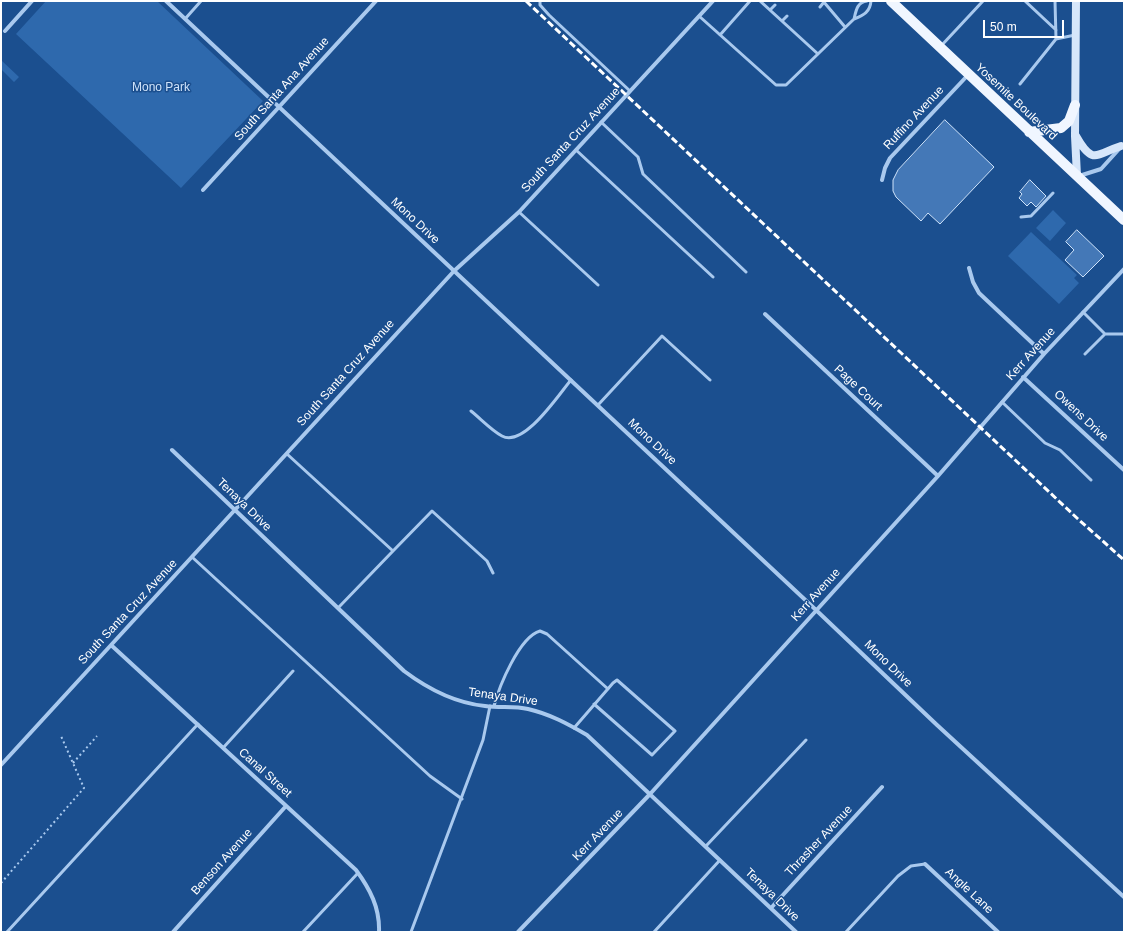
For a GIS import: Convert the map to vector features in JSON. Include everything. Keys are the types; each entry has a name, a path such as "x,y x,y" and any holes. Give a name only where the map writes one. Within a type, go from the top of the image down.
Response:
{"main road":[{"name":"Yosemite Boulevard","path":"890,1 1124,220"},
{"path":"1076,1 1075,136 1077,176"},
{"path":"1029,132 1061,128 1069,121 1075,105"},
{"path":"1075,136 1084,148 1095,156 1123,145"}],"street":[{"path":"4,31 32,1"},
{"name":"Mono Drive","path":"166,1 598,405 937,726 1124,897"},
{"name":"South Santa Ana Avenue","path":"203,190 376,1"},
{"name":"South Santa Cruz Avenue","path":"1,766 454,271 519,212 713,1"},
{"name":"Ruffino Avenue","path":"882,180 885,168 890,158 968,75"},
{"path":"1077,176 1101,169 1123,145"},
{"path":"969,268 973,282 979,292 1044,354"},
{"name":"Kerr Avenue","path":"518,932 651,794 938,476 1023,376 1124,269"},
{"name":"Page Court","path":"765,314 938,476"},
{"name":"Owens Drive","path":"1023,376 1124,470"},
{"name":"Tenaya Drive","path":"172,450 404,671 420,683 452,698 492,706 528,709 549,715 574,728 602,747 796,932"},
{"name":"Canal Street","path":"111,645 358,873 374,899 379,915 379,932"},
{"name":"Thrasher Avenue","path":"771,908 882,787"},
{"name":"Benson Avenue","path":"173,932 286,806"},
{"name":"Angle Lane","path":"925,864 998,932"}],"lane":[{"path":"185,19 201,1"},
{"path":"540,1 540,4 549,15 630,91"},
{"path":"720,35 750,1"},
{"path":"760,1 818,54"},
{"path":"854,19 856,8 863,2 867,1"},
{"path":"699,16 776,86 786,85 845,27 854,19 863,16 870,8 871,1"},
{"path":"939,48 983,1"},
{"path":"1025,1 1056,30"},
{"path":"1020,84 1056,39 1055,1"},
{"path":"820,7 823,2 845,27"},
{"path":"770,10 775,5"},
{"path":"782,21 787,16"},
{"path":"795,32 798,29"},
{"path":"1056,39 1075,35"},
{"path":"601,122 638,157 642,174 746,272"},
{"path":"576,150 714,277"},
{"path":"1021,217 1031,216 1053,193"},
{"path":"519,212 598,285"},
{"path":"1083,312 1105,334 1124,334"},
{"path":"1085,354 1105,334"},
{"path":"598,405 662,336 710,380"},
{"path":"471,411 504,437 517,437 530,428 571,380"},
{"path":"1002,402 1044,443 1060,450 1091,480"},
{"path":"287,454 393,551"},
{"path":"338,608 432,511 482,557 493,573"},
{"path":"192,557 430,776 462,799"},
{"path":"412,932 462,799 483,740 492,706 499,688 513,660 532,636 540,631 547,634 608,689"},
{"path":"223,748 293,671"},
{"path":"574,728 594,704 617,680 675,731 652,755 594,704"},
{"path":"7,932 198,724"},
{"path":"706,846 806,740"},
{"path":"654,932 720,860"},
{"path":"846,932 898,876 911,866 925,864"},
{"path":"304,932 358,873"}],"path":[{"path":"1,883 84,788 61,736"},
{"path":"73,763 97,736"}],"green space":[{"name":"Mono Park","path":"46,1 157,1 263,101 181,188 16,34"},
{"path":"1,60 19,77 14,82 1,69"},
{"path":"1053,210 1066,223 1050,241 1036,228"},
{"path":"1031,232 1077,275 1074,278 1079,283 1059,304 1008,256"}],"building":[{"path":"945,120 994,167 940,224 928,213 921,221 896,197 893,191 893,180 898,170"},
{"path":"1030,180 1046,196 1036,207 1031,202 1027,206 1019,198 1022,194 1020,192"},
{"path":"1077,230 1104,256 1083,277 1065,260 1074,250 1066,242"}],"railway":[{"path":"526,1 1078,519 1124,560"}]}
